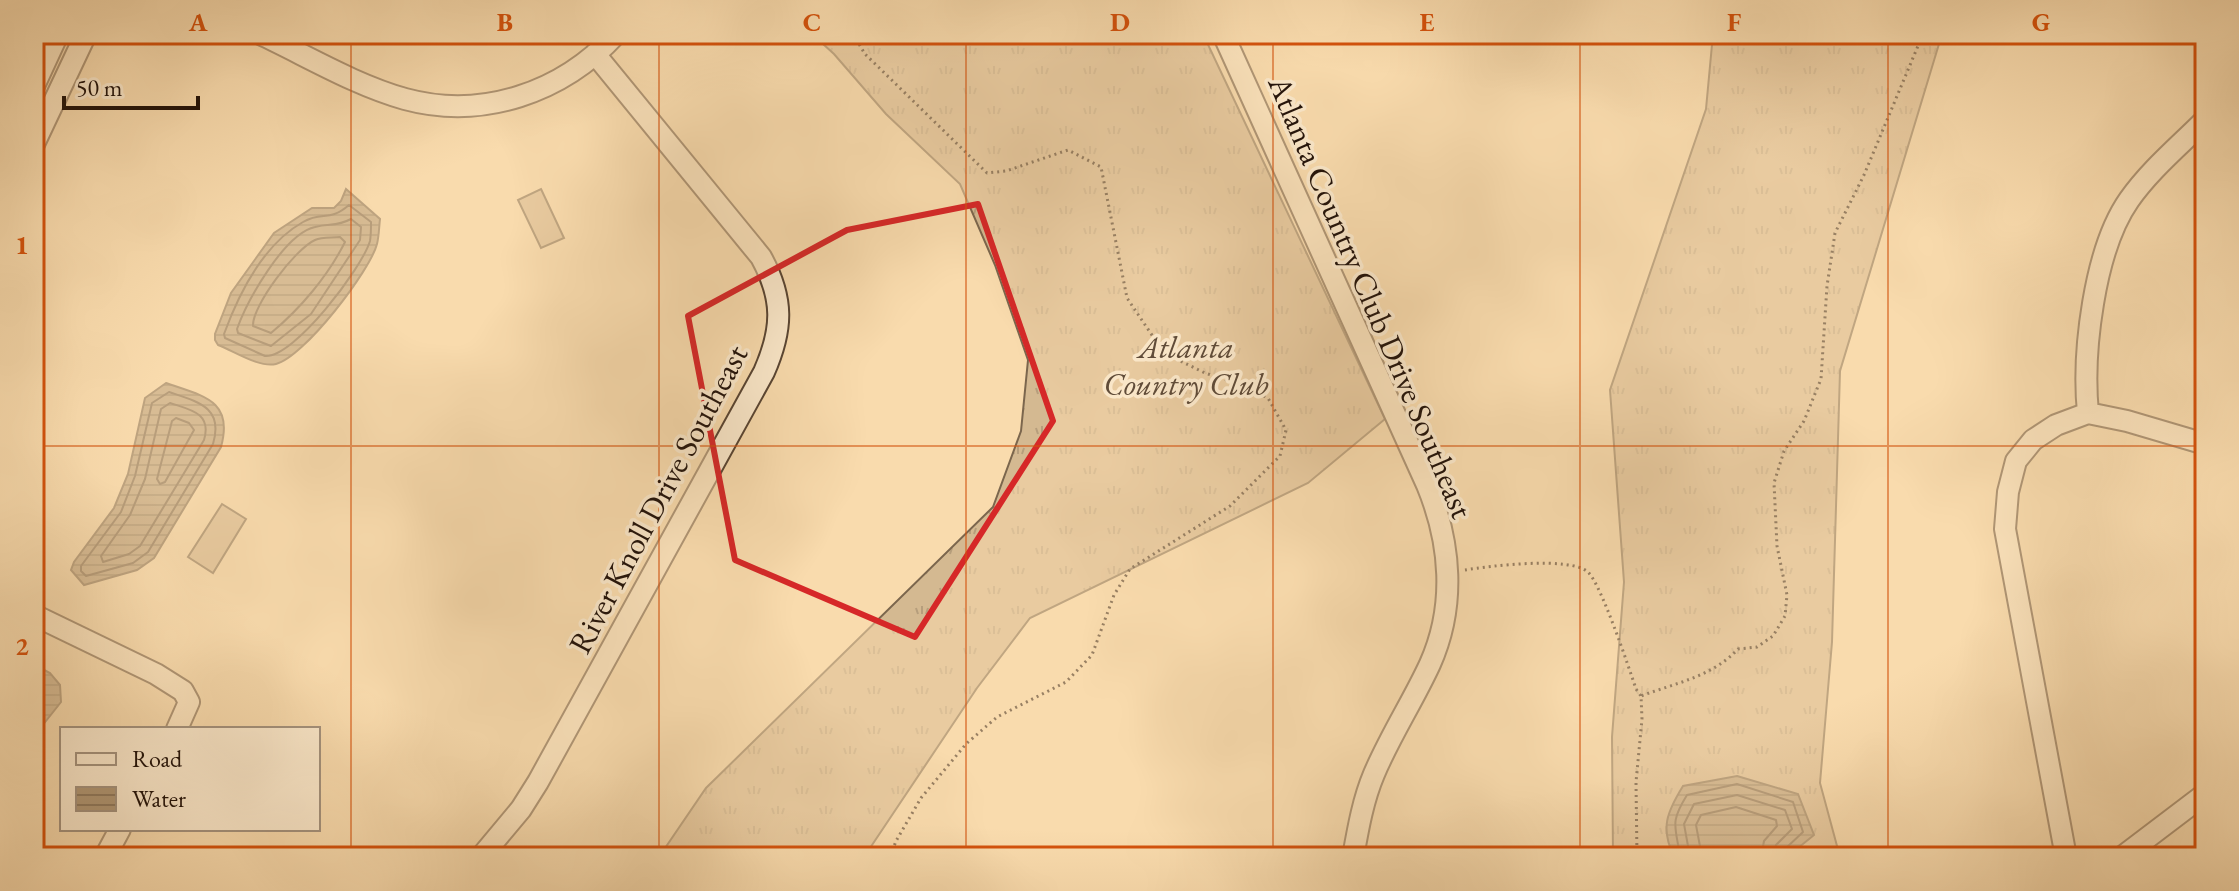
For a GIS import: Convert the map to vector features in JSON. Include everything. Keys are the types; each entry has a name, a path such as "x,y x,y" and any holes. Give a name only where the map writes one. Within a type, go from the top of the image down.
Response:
{"street":[{"path":"34,86 58,34"},
{"path":"34,144 86,34"},
{"path":"260,34 380,90 443,106 488,104 526,95 563,77 616,34"},
{"name":"Atlanta Country Club Drive Southeast","path":"1226,35 1435,505 1444,540 1447,596 1439,641 1374,774 1360,817 1353,857"},
{"name":"River Knoll Drive Southeast","path":"481,857 521,809 538,782 764,372 778,333 780,315 777,297 772,277 761,257 595,54"},
{"path":"2088,413 2085,382 2088,344 2103,260 2113,228 2144,180 2205,120"},
{"path":"2066,857 2005,529 2008,492 2016,461 2033,440 2056,425 2088,413 2205,444"},
{"path":"34,615 156,674 183,691 189,702 178,727"},
{"path":"2122,857 2205,794"},
{"path":"105,857 119,831"}],"path":[{"path":"853,34 865,54 987,173 1006,171 1068,150 1101,167 1127,298 1164,353 1268,398 1286,430 1280,456 1230,506 1130,569 1114,595 1092,655 1066,682 997,717 966,744 921,798 890,857"},
{"path":"1641,696 1713,671 1726,663 1738,649 1757,647 1773,636 1785,616 1787,595 1777,546 1774,483 1784,451 1804,421 1821,379 1827,286 1835,233 1864,175 1923,34"},
{"path":"1448,571 1528,563 1558,564 1586,570 1592,576 1641,696 1636,782 1637,857"}],"highlighted area":[{"path":"978,204 1053,421 915,637 735,560 688,316 847,230"}],"green space":[{"name":"Atlanta Country Club","path":"812,34 1203,34 1385,419 1308,483 1030,618 977,688 864,857 659,857 706,788 993,507 1021,431 1028,360 995,265 960,184 886,114 834,54"},
{"path":"1713,34 1942,34 1840,371 1832,642 1820,783 1840,857 1613,857 1612,737 1624,582 1610,390 1706,109"},
{"path":"541,189 564,238 541,248 518,200"},
{"path":"222,504 246,519 213,573 188,557"}],"water":[{"path":"346,189 380,219 379,232 372,257 334,312 303,346 276,364 254,361 218,345 215,334 231,293 274,233 312,208 334,208"},
{"path":"166,383 203,397 219,410 224,431 221,447 154,558 137,570 84,585 71,570 74,562 114,508 128,474 145,398"},
{"path":"35,665 50,673 60,685 61,702 34,736"},
{"path":"1737,776 1798,794 1814,835 1787,857 1674,857 1667,837 1667,820 1683,786"}]}
